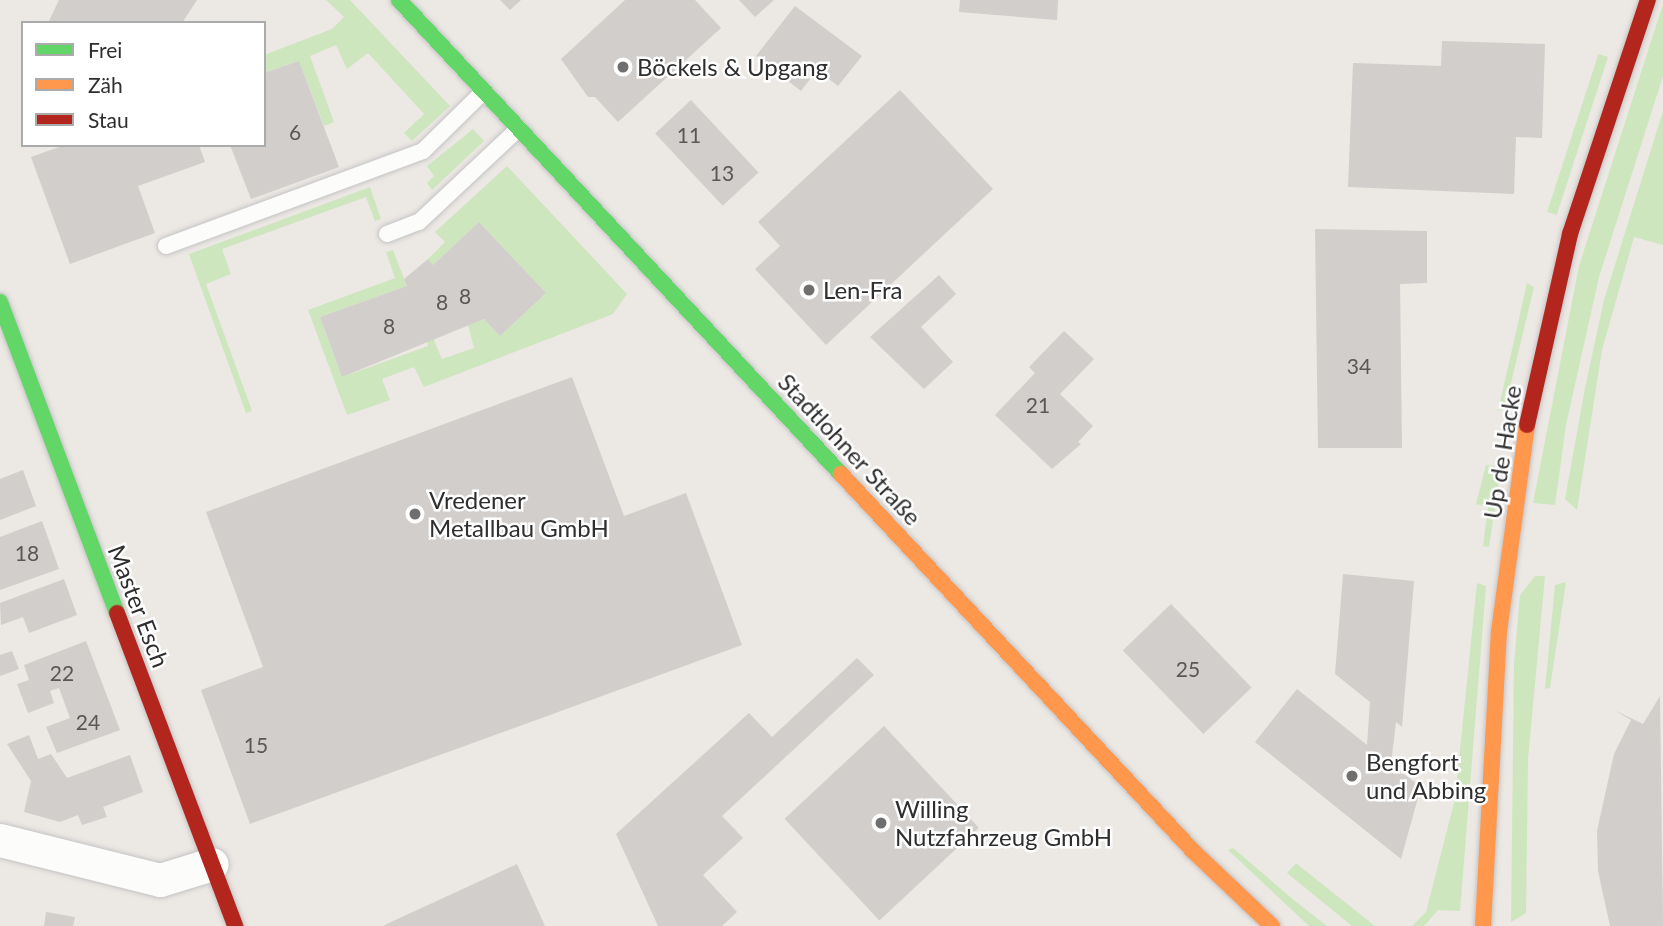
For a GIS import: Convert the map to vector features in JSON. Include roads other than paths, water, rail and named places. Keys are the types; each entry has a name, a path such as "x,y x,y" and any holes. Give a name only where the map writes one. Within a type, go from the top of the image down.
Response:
{"street":[{"name":"Stadtlohner Straße","path":"399,0 1193,850 1272,926"},
{"name":"Up de Hacke","path":"1483,926 1499,632 1525,434 1570,234 1648,0"},
{"name":"Master Esch","path":"0,302 235,926"},
{"path":"0,840 160,880 212,864"}],"lane":[{"path":"166,246 423,150 484,91"},
{"path":"387,234 419,222 519,128"}],"place":[{"name":"Böckels & Upgang","path":"623,67"},
{"name":"Len-Fra","path":"809,290"},
{"name":"Vredener Metallbau GmbH","path":"415,514"},
{"name":"Bengfort und Abbing","path":"1352,776"},
{"name":"Willing Nutzfahrzeug GmbH","path":"881,823"}]}
